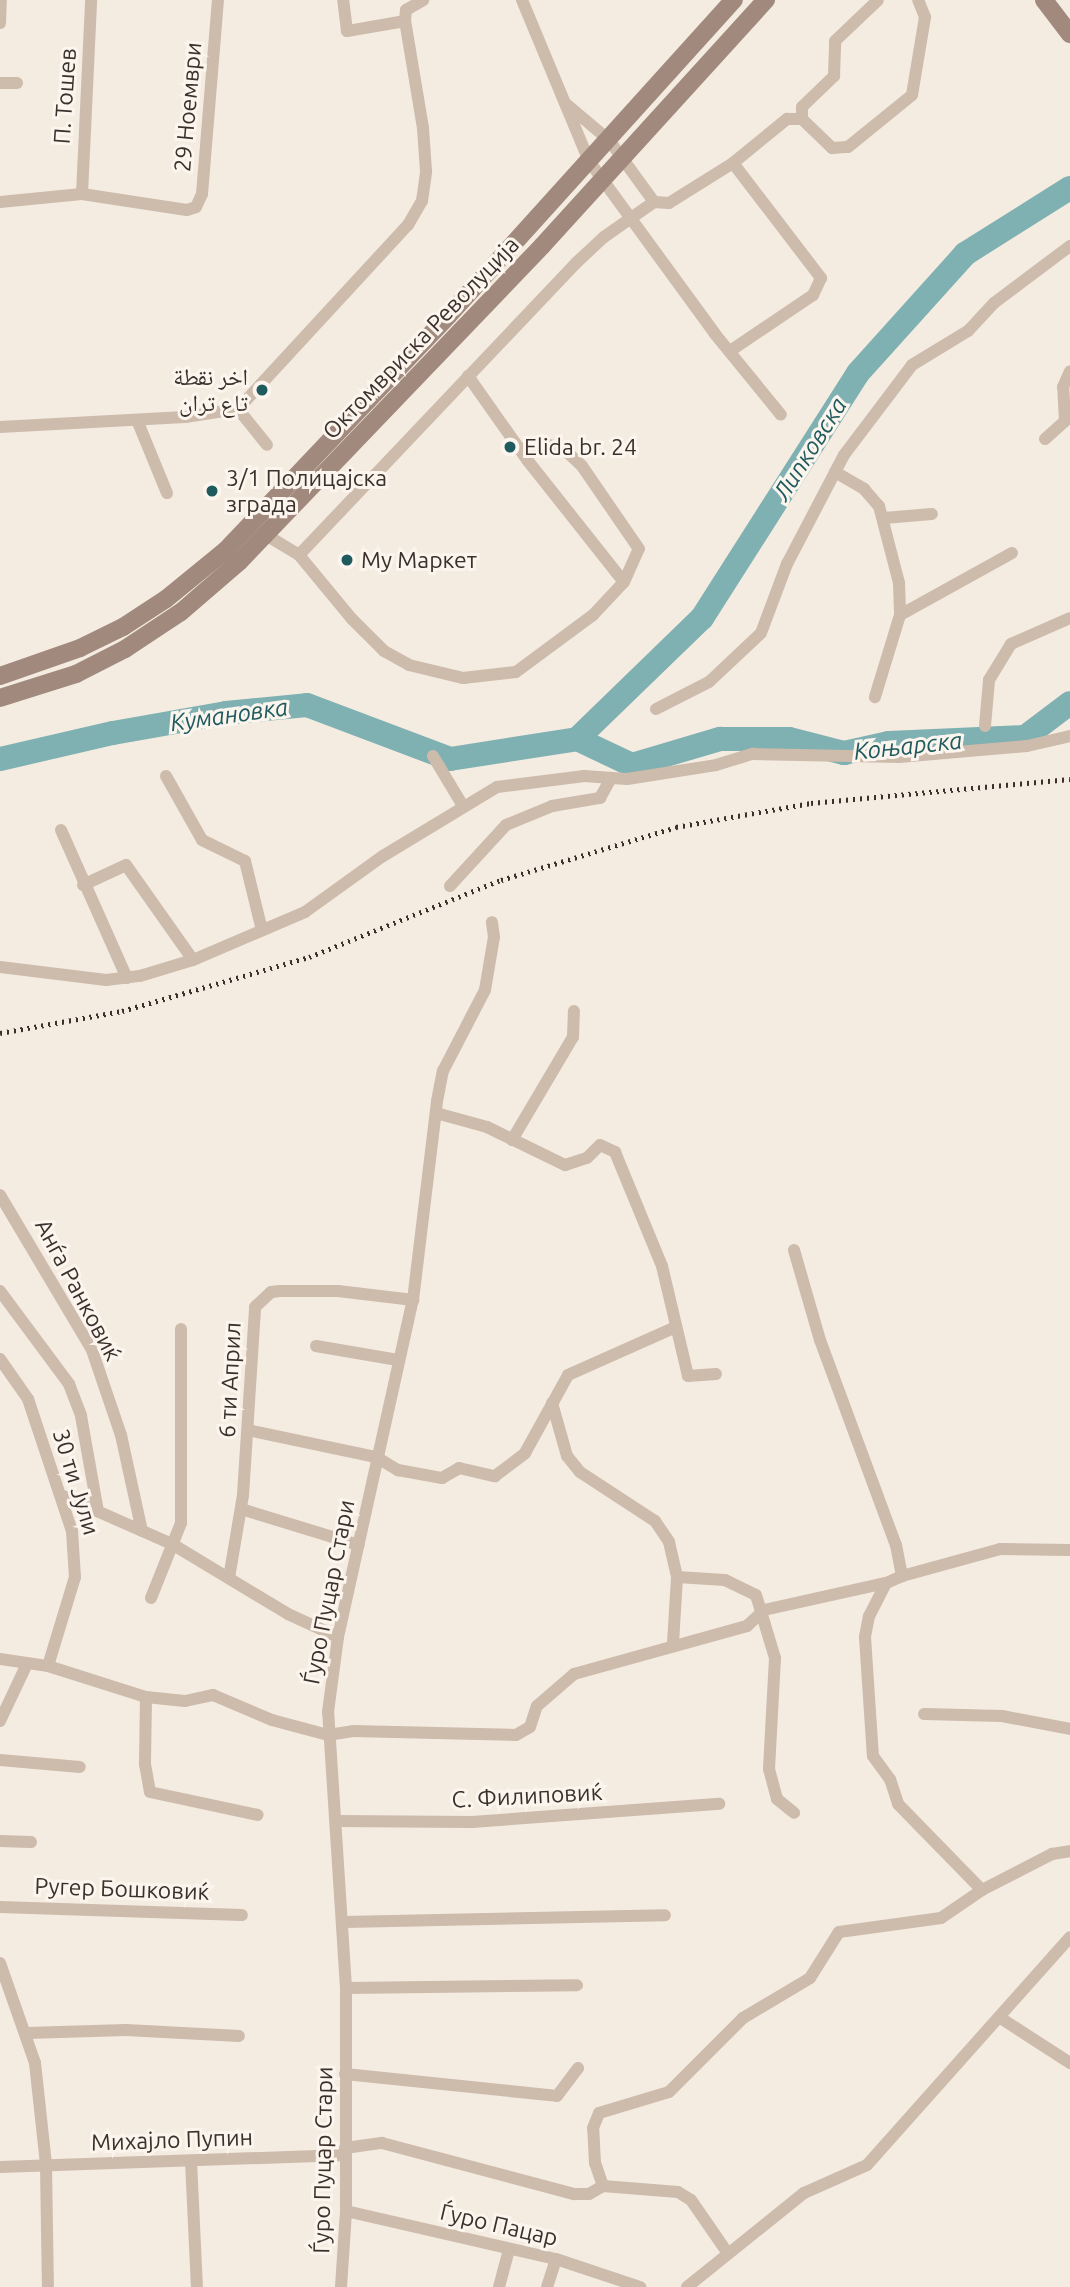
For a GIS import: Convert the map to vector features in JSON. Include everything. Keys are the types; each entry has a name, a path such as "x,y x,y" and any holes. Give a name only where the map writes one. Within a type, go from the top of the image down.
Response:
{"street":[{"path":"0,23 1,0"},
{"name":"П. Тошев","path":"82,194 92,0"},
{"name":"29 Ноември","path":"82,194 187,210 196,207 202,194 218,0"},
{"path":"343,0 347,30 405,21"},
{"path":"0,427 138,420 238,409 417,212 425,188 426,151 405,21 406,10 423,0"},
{"path":"522,0 589,161 629,219 781,415"},
{"name":"Октомвриска Револуција","path":"0,676 80,648 123,627 197,576 288,489 734,0"},
{"name":"Октомвриска Револуција","path":"0,698 76,674 148,635 212,586 266,534 602,179 766,0"},
{"path":"802,119 802,107 834,76 835,41 878,0"},
{"path":"299,555 576,263 629,219 654,202 669,203 733,163 787,119 802,119 832,148 848,147 912,95 925,17 918,0"},
{"path":"1044,0 1070,34"},
{"path":"0,83 18,83"},
{"path":"564,102 609,140 654,202"},
{"path":"730,351 813,295 821,278 733,163"},
{"path":"0,202 82,194"},
{"path":"656,709 709,682 761,633 787,564 835,472 855,439 912,365 968,331 995,303 1070,246"},
{"path":"1045,439 1065,421 1063,387 1070,371"},
{"path":"468,376 520,450 624,582"},
{"path":"238,409 267,444"},
{"path":"138,420 167,493"},
{"path":"266,534 299,555 384,650 409,665 463,678 516,673 593,615 624,582 639,549 582,466 564,449 541,443 520,450"},
{"path":"835,472 864,489 884,518 899,583 900,615 875,697"},
{"path":"884,518 932,514"},
{"path":"900,615 1012,553"},
{"path":"985,726 989,680 1011,644 1070,618"},
{"path":"0,967 71,979 127,978 193,960 332,897 383,856 497,787 584,776 611,778 716,765 753,754 899,757 1027,746 1070,736"},
{"path":"433,756 463,806"},
{"path":"166,776 202,840 245,861 261,929"},
{"path":"450,886 506,825 552,806 600,798 611,778"},
{"path":"61,830 83,885 127,978"},
{"path":"83,885 126,865 193,960"},
{"name":"Ѓуро Пуцар Стари","path":"341,2287 346,2211 346,1988 337,1821 328,1735 338,1637 413,1300 443,1071 485,990 494,937 492,922"},
{"path":"512,1140 573,1037 574,1011"},
{"path":"436,1113 487,1126 565,1165 587,1158 600,1145 615,1153 662,1266 688,1376 716,1374"},
{"name":"Анѓа Ранковиќ","path":"0,1195 92,1350 121,1435 142,1531"},
{"path":"794,1250 820,1340 887,1520 902,1576"},
{"path":"0,1291 69,1384 81,1416 98,1511"},
{"name":"6 ти Април","path":"229,1578 241,1510 255,1307 271,1292 338,1291 413,1300"},
{"path":"248,1430 376,1457 385,1466 442,1478 459,1468 495,1476 525,1453 568,1375 676,1327"},
{"name":"6 ти Април","path":"151,1598 181,1523 181,1329"},
{"path":"316,1346 398,1360"},
{"name":"30 ти Јули","path":"0,1359 14,1373 27,1399 63,1496 72,1531 75,1577 48,1666"},
{"path":"552,1403 567,1456 580,1472 655,1521 669,1542 677,1577 673,1643"},
{"path":"63,1496 172,1544 288,1614 338,1637"},
{"path":"241,1510 359,1545"},
{"path":"0,1659 48,1666 146,1697 185,1701 213,1695 272,1720 328,1735 353,1731 516,1735 530,1727 537,1706 574,1674 673,1643 747,1626 764,1610 886,1583 902,1576 1000,1549 1070,1550"},
{"path":"677,1577 725,1580 756,1595 764,1610 775,1658 769,1769 777,1799 794,1813"},
{"path":"886,1583 869,1616 865,1637 873,1756 890,1779 898,1804 982,1890"},
{"path":"0,1721 27,1664"},
{"path":"146,1697 145,1764 150,1792 258,1815"},
{"path":"924,1714 1002,1716 1070,1729"},
{"path":"0,1760 80,1767"},
{"name":"С. Филиповиќ","path":"337,1821 472,1822 719,1804"},
{"path":"0,1841 31,1842"},
{"path":"603,2186 595,2163 593,2128 599,2113 669,2092 743,2018 810,1978 839,1932 941,1918 982,1890 1052,1854 1070,1851"},
{"name":"Ругер Бошковиќ","path":"0,1907 242,1915"},
{"path":"344,1922 665,1915"},
{"path":"687,2287 709,2273 727,2252 804,2193 867,2165 1070,1937"},
{"path":"0,1963 27,2033 35,2063 46,2165 48,2287"},
{"path":"346,1988 577,1985"},
{"path":"999,2017 1070,2063"},
{"path":"27,2033 126,2030 239,2036"},
{"path":"345,2074 557,2096 578,2068"},
{"name":"Михајло Пупин","path":"0,2167 191,2161 346,2151 382,2143 574,2194 589,2194 603,2186 678,2192 691,2200 727,2252"},
{"path":"191,2161 197,2287"},
{"name":"Ѓуро Пацар","path":"346,2211 556,2259 640,2287"},
{"path":"499,2287 509,2249"},
{"path":"547,2287 556,2259"}],"waterway":[{"name":"Липковска","path":"577,739 702,618 858,373 965,254 1070,188"},
{"name":"Коњарска","path":"577,739 632,765 720,739 789,739 844,753 889,743 1025,737 1070,703"},
{"name":"Кумановка","path":"0,759 113,733 226,713 307,705 450,759 577,739"}],"railway":[{"path":"0,1033 122,1011 309,957 501,880 676,827 811,803 1070,779"}],"place":[{"name":"اخر نقطة تاع تران","path":"262,390"},
{"name":"Elida br. 24","path":"510,447"},
{"name":"3/1 Полицајска зграда","path":"212,491"},
{"name":"Му Маркет","path":"347,560"}]}
